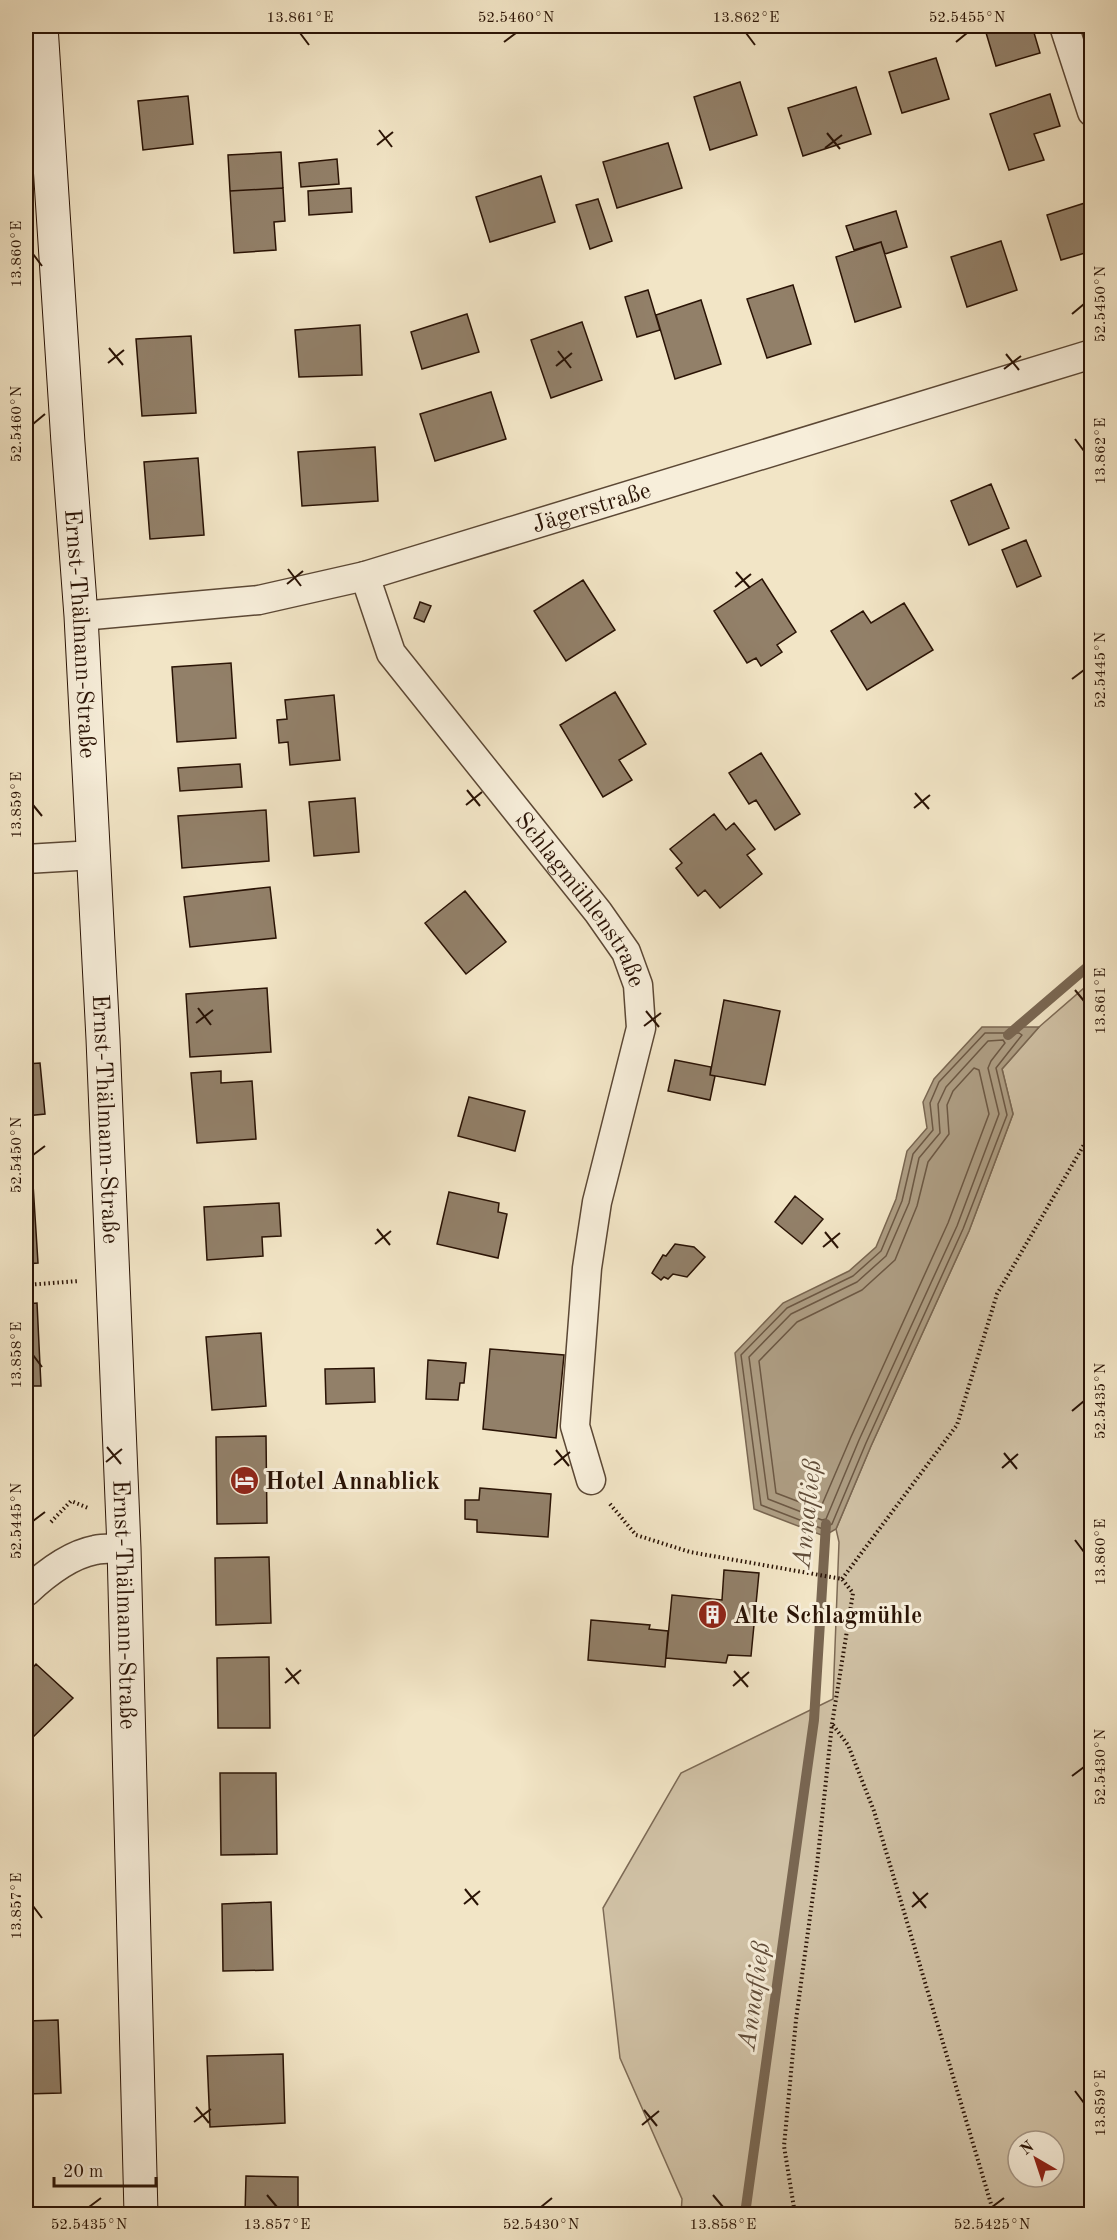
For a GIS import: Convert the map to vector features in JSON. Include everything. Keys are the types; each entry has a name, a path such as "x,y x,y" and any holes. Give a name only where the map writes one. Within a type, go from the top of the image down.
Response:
{"main road":[{"name":"Ernst-Thälmann-Straße","path":"41,26 81,616 94,855 124,1548 141,2214"}],"street":[{"path":"1064,26 1092,112"},
{"name":"Jägerstraße","path":"81,616 259,600 365,576 1092,354"},
{"name":"Schlagmühlenstraße","path":"365,576 391,653 598,912 626,952 638,985 641,1028 597,1202 587,1268 575,1426 591,1480"},
{"path":"26,859 94,855"},
{"path":"26,1592 63,1563 82,1553 96,1549 124,1548"}],"path":[{"path":"842,1579 957,1425 997,1294 1092,1131"},
{"path":"26,1285 82,1281"},
{"path":"591,1480 636,1535 690,1552 842,1579 853,1593 832,1724 817,1865 796,2020 784,2146 795,2214"},
{"path":"51,1522 71,1501 94,1511"},
{"path":"832,1724 848,1745 874,1811 994,2214"}],"shaded area":[{"path":"1091,982 1091,2214 681,2214 682,2199 620,2058 603,1908 681,1773 833,1699 839,1542 836,1529 871,1446 969,1231 1013,1114 1002,1069 1039,1027"}],"water":[{"path":"982,1027 1039,1027 1002,1069 1013,1114 969,1231 871,1446 836,1529 824,1536 754,1509 735,1353 783,1303 849,1271 876,1247 896,1199 907,1151 927,1128 923,1102 934,1079"}],"building":[{"path":"984,26 1032,26 1040,53 996,66"},
{"path":"936,58 949,99 902,113 889,72"},
{"path":"740,82 757,135 710,150 694,97"},
{"path":"856,87 871,134 803,156 788,108"},
{"path":"1050,94 1060,126 1034,134 1044,160 1009,170 990,114"},
{"path":"188,96 193,144 143,150 138,101"},
{"path":"668,143 682,188 617,208 603,162"},
{"path":"281,152 283,188 230,191 228,155"},
{"path":"337,159 339,184 301,187 299,163"},
{"path":"541,176 555,222 490,242 476,197"},
{"path":"283,188 285,221 274,222 276,250 234,253 230,191"},
{"path":"351,188 352,212 309,215 308,191"},
{"path":"598,199 612,241 590,249 576,205"},
{"path":"1088,202 1092,212 1092,251 1061,260 1047,215"},
{"path":"896,211 907,247 885,254 881,242 854,250 846,226"},
{"path":"1001,241 1017,290 967,307 951,257"},
{"path":"881,242 901,307 855,322 836,257"},
{"path":"793,285 811,344 767,358 747,299"},
{"path":"648,290 660,330 637,337 625,297"},
{"path":"701,300 721,364 675,379 656,315"},
{"path":"467,314 479,352 422,369 411,332"},
{"path":"582,322 602,380 551,398 531,340"},
{"path":"360,325 362,375 299,377 295,330"},
{"path":"191,336 196,413 142,416 136,339"},
{"path":"491,392 506,439 435,461 420,414"},
{"path":"375,447 378,501 302,506 298,452"},
{"path":"198,458 204,535 150,539 144,462"},
{"path":"991,484 1009,528 969,545 951,501"},
{"path":"1026,540 1041,576 1017,587 1002,550"},
{"path":"762,579 796,632 777,645 782,652 761,666 756,658 747,663 714,611"},
{"path":"583,580 615,630 566,661 534,611"},
{"path":"420,602 431,606 424,622 414,618"},
{"path":"904,603 933,650 867,690 831,631 863,611 871,623"},
{"path":"231,663 236,738 177,742 172,667"},
{"path":"615,692 646,744 619,760 632,780 603,797 560,725"},
{"path":"334,695 340,760 290,765 288,742 279,743 277,720 287,719 285,700"},
{"path":"761,753 800,814 775,830 756,800 749,804 729,773"},
{"path":"240,764 242,787 180,791 178,768"},
{"path":"355,798 359,852 314,856 309,802"},
{"path":"266,810 269,861 182,868 178,816"},
{"path":"714,814 726,830 734,823 755,849 747,855 762,874 720,908 705,890 698,896 676,868 682,863 670,849"},
{"path":"270,887 276,938 190,947 184,897"},
{"path":"465,891 506,942 466,974 425,923"},
{"path":"26,943 28,991 26,991"},
{"path":"267,988 271,1052 190,1057 186,994"},
{"path":"724,1000 780,1011 765,1085 710,1075"},
{"path":"675,1060 711,1067 710,1075 715,1076 710,1100 668,1091"},
{"path":"40,1063 45,1114 26,1116 26,1064"},
{"path":"221,1071 221,1083 252,1081 256,1139 197,1143 191,1073"},
{"path":"469,1097 525,1111 515,1151 458,1136"},
{"path":"33,1184 38,1263 26,1264 26,1185"},
{"path":"449,1192 499,1203 498,1212 507,1214 498,1258 437,1244"},
{"path":"795,1196 823,1219 802,1244 775,1222"},
{"path":"279,1203 281,1236 262,1237 263,1256 207,1260 204,1207"},
{"path":"675,1244 694,1247 705,1257 687,1277 673,1274 668,1279 664,1277 661,1280 652,1273 663,1255 666,1256"},
{"path":"37,1303 41,1386 26,1386 26,1304"},
{"path":"261,1333 266,1406 212,1410 206,1337"},
{"path":"490,1349 564,1355 556,1438 483,1429"},
{"path":"428,1360 466,1363 464,1383 460,1383 458,1400 426,1399"},
{"path":"374,1368 375,1402 326,1404 325,1369"},
{"name":"Hotel Annablick","path":"266,1436 267,1523 217,1524 216,1437"},
{"path":"480,1488 551,1494 548,1537 477,1532 477,1520 465,1519 465,1500 479,1500"},
{"path":"269,1557 271,1623 216,1625 215,1558"},
{"name":"Alte Schlagmühle","path":"724,1570 759,1573 751,1656 728,1655 726,1663 666,1658 672,1595 722,1600"},
{"path":"591,1620 650,1625 649,1629 668,1631 665,1667 588,1660"},
{"path":"269,1657 270,1728 218,1728 217,1658"},
{"path":"36,1664 73,1698 29,1741 26,1738 26,1675"},
{"path":"220,1773 276,1773 277,1854 221,1855"},
{"path":"271,1902 273,1970 223,1971 222,1904"},
{"path":"58,2020 61,2093 26,2094 26,2021"},
{"path":"283,2054 285,2123 210,2127 207,2056"},
{"path":"26,2165 30,2165 34,2214 26,2214"},
{"path":"246,2176 298,2177 298,2214 245,2214"}],"waterway":[{"name":"Annafließ","path":"1008,1035 1092,963"},
{"name":"Annafließ","path":"745,2214 814,1720 826,1524"}],"place":[{"name":"Hotel Annablick","path":"244,1481"},
{"name":"Alte Schlagmühle","path":"712,1615"}]}
